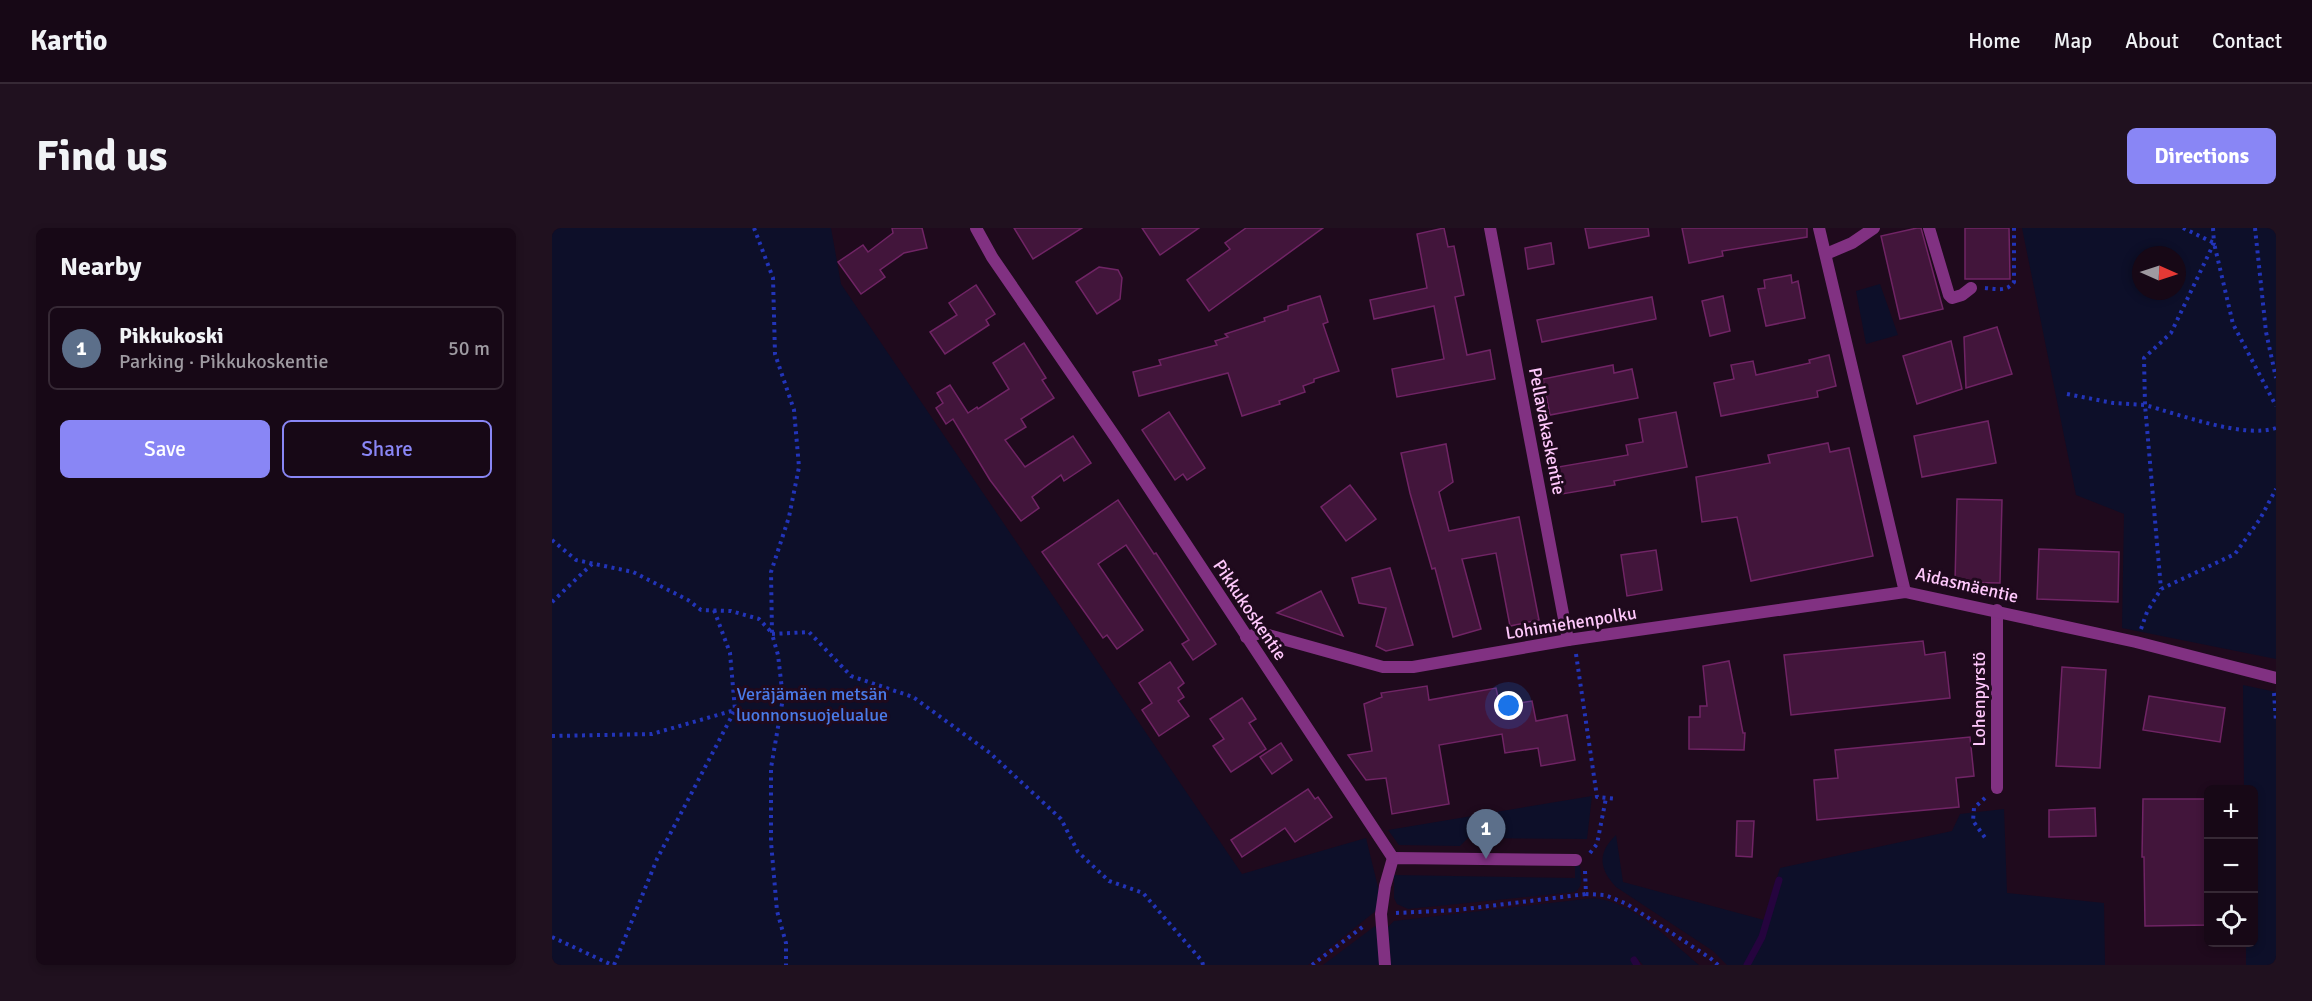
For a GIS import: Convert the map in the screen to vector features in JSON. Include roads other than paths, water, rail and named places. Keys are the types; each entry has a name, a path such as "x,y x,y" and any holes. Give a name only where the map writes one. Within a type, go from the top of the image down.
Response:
{"street":[{"name":"Pikkukoskentie","path":"976,228 998,267 1116,438 1393,858"},
{"name":"Pellavakaskentie","path":"1490,228 1568,640"},
{"name":"Aidasmäentie","path":"1820,228 1905,592 2136,642 2275,677"},
{"path":"1826,254 1852,243 1874,228"},
{"path":"1929,228 1949,295 1952,298 1962,295 1971,288"},
{"name":"Lohimiehenpolku","path":"1246,636 1261,633 1364,662 1394,667 1413,667 1568,640 1905,592"},
{"name":"Lohenpyrstö","path":"1996,610 1996,788"},
{"path":"1385,965 1381,914 1385,886 1393,858 1580,860"}],"waterway":[{"path":"1747,965 1762,937 1779,880"},
{"path":"1634,960 1637,965"}],"place":[{"name":"Pikkukoski","path":"1486,859"}],"park label":[{"name":"Veräjämäen metsän luonnonsuojelualue","path":"812,704"}]}
